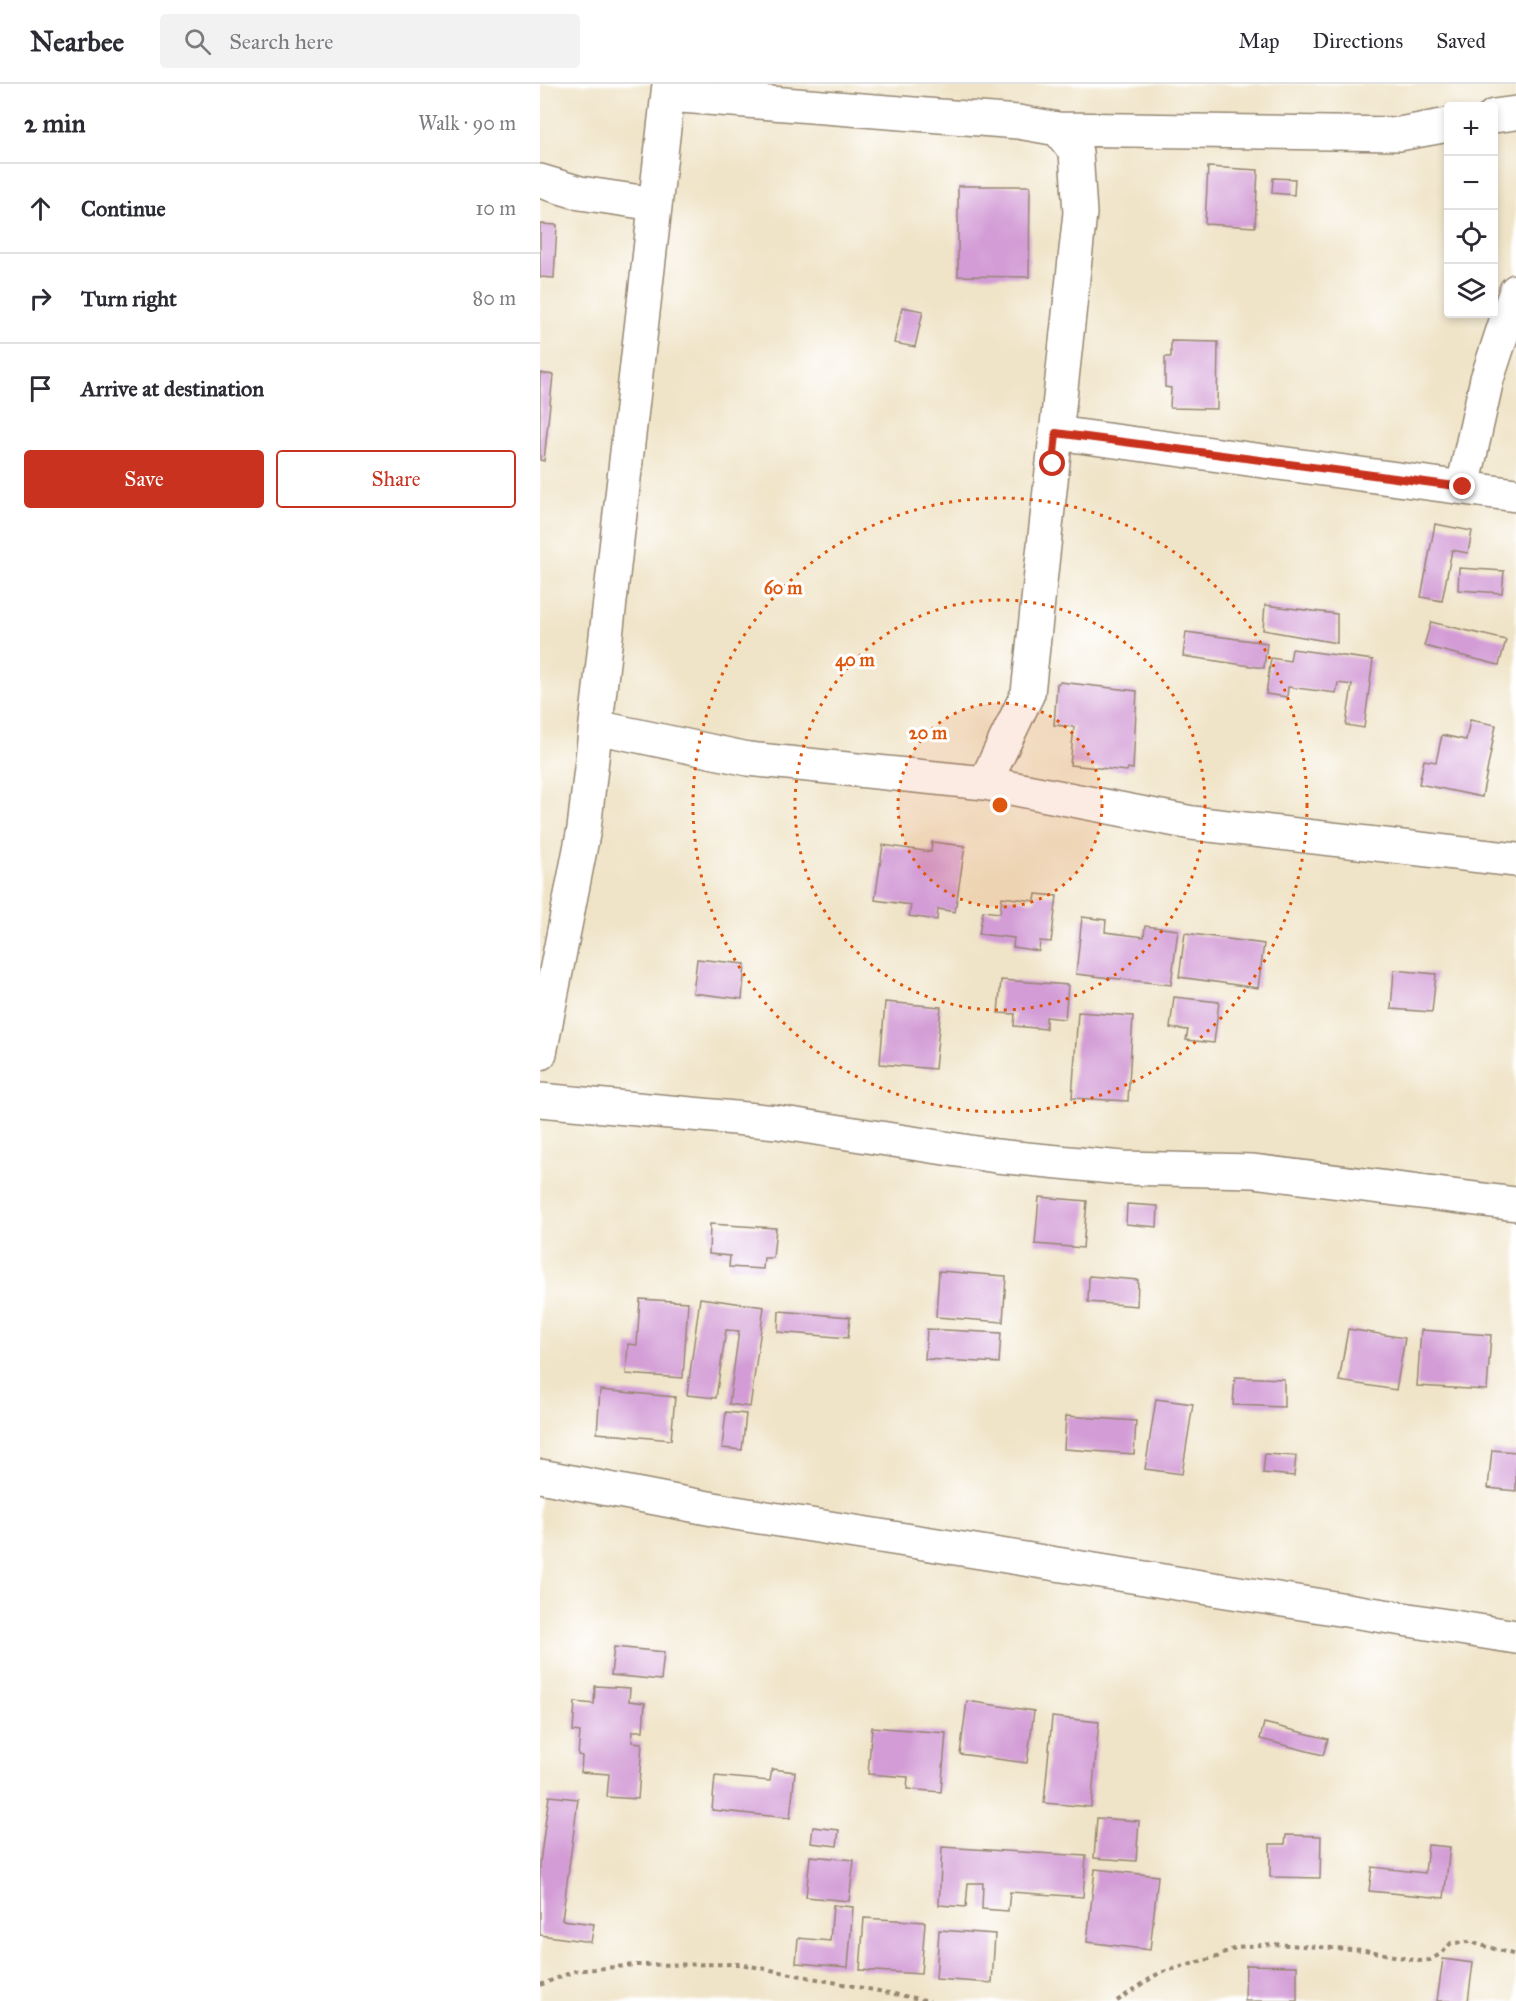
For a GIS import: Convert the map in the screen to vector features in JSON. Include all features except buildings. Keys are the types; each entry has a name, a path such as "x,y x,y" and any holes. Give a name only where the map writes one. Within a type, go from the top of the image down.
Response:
{"street":[{"path":"540,1053 584,829 668,90 1018,122 1058,129 1399,134 1444,126"},
{"path":"1498,115 1516,113"},
{"path":"985,783 1028,693 1080,213 1076,152 1058,129"},
{"path":"540,181 580,193 655,204"},
{"path":"1463,487 1487,379 1516,291"},
{"path":"1056,433 1516,495"},
{"path":"596,727 748,759 985,783 1192,823 1516,860"},
{"path":"540,1100 777,1122 996,1156 1122,1168 1254,1171 1516,1204"},
{"path":"540,1476 729,1512 1516,1637"}],"path":[{"path":"1117,2001 1159,1973 1217,1956 1237,1947 1272,1944 1365,1950 1418,1962 1430,1960 1442,1953 1451,1943 1470,1942 1516,1954"},
{"path":"540,1985 575,1971 635,1965 740,1964 930,2001"}],"route":[{"path":"1053,464 1056,433 1463,487"}]}
